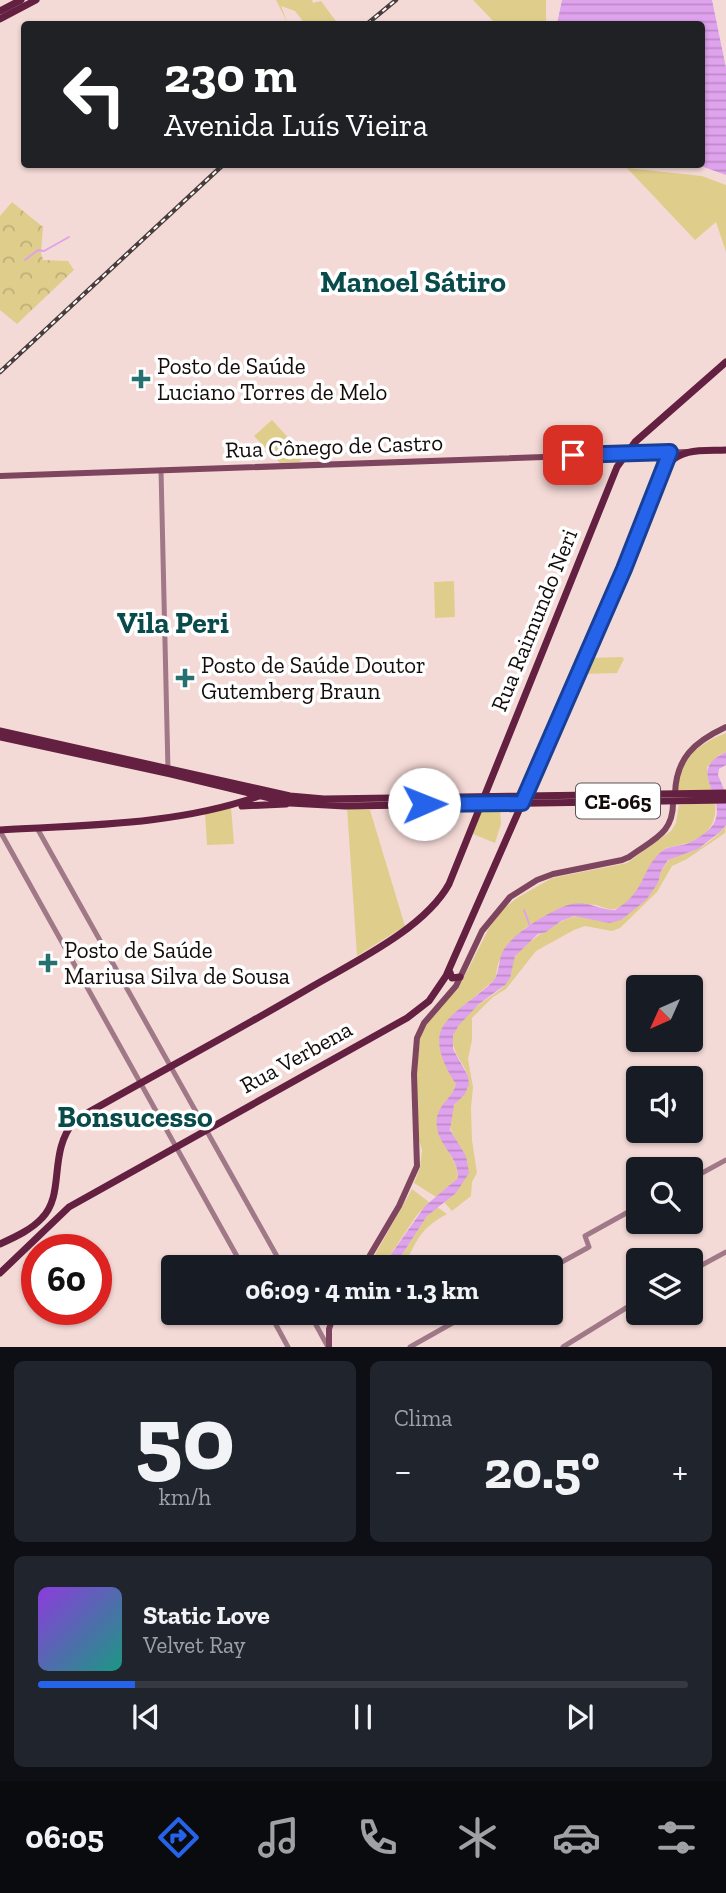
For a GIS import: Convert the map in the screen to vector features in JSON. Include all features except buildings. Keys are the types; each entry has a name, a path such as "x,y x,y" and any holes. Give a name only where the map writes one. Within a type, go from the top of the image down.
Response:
{"main road":[{"path":"0,11 22,0"},
{"path":"0,19 36,0"},
{"path":"626,453 726,362"},
{"path":"665,468 675,457 689,452 726,450"},
{"path":"460,977 452,978 449,970 670,452"},
{"name":"Rua Cônego de Castro","path":"0,476 689,452"},
{"name":"Rua Raimundo Neri","path":"0,1244 31,1228 46,1213 52,1200 59,1147 71,1124 332,975 429,911 449,884 608,488 626,453"},
{"path":"370,1255 399,1206 417,1166 414,1073 417,1038 424,1023 453,990 486,925 510,897 537,880 553,874 622,860 670,825 676,774 684,759 704,740 726,727"},
{"path":"0,731 290,803"},
{"path":"0,737 275,792 324,799 482,800"},
{"path":"234,805 275,792"},
{"name":"CE-065","path":"713,797 726,793"},
{"name":"CE-065","path":"523,799 713,797 726,800"},
{"path":"0,831 149,820 234,805 290,803 336,806 523,799"},
{"name":"Rua Verbena","path":"0,1273 59,1215 87,1196 407,1017 438,991 449,970"},
{"path":"328,1347 330,1325"}],"street":[{"path":"162,470 168,771"},
{"path":"37,828 276,1255"},
{"path":"0,831 236,1255"},
{"path":"703,1172 726,1160"},
{"path":"563,1261 589,1247 584,1237 626,1213"},
{"path":"703,1264 726,1252"},
{"path":"563,1347 626,1308"},
{"path":"276,1325 288,1347"},
{"path":"316,1325 328,1347"},
{"path":"410,1347 448,1325"}],"green space":[{"path":"276,0 312,0 313,3 321,1 336,21 303,21 295,11 281,6 286,21"},
{"path":"473,0 546,0 546,21 493,21"},
{"path":"627,168 702,176 726,185 726,252 716,222 695,240"},
{"path":"12,202 43,227 43,260 68,261 74,270 17,324 0,310 0,216"},
{"path":"272,420 305,456 299,462 280,463 254,436"},
{"path":"454,581 455,617 435,618 434,582"},
{"path":"589,658 624,659 617,673 583,674"},
{"path":"726,733 726,752 707,767 712,791 676,792 680,771 685,762 698,748"},
{"path":"715,802 715,817 709,829 699,838 663,850 626,903 614,909 592,904 544,918 523,930 500,960 494,980 449,1019 442,1056 456,1084 440,1111 437,1122 440,1136 455,1164 458,1178 436,1197 414,1183 420,1168 422,1150 418,1137 416,1072 421,1031 458,989 489,928 502,910 552,878 627,863 671,831 676,823 679,805"},
{"path":"231,807 234,844 207,845 205,813"},
{"path":"483,807 500,807 501,824 495,843 473,834"},
{"path":"347,808 370,810 405,926 357,956"},
{"path":"726,825 725,833 672,866 657,892 620,928 612,931 585,926 536,951 506,989 493,997 472,1018 472,1040 468,1059 473,1087 472,1140 477,1173 472,1182 471,1196 452,1211 444,1202 456,1193 466,1156 451,1131 450,1124 452,1110 468,1086 467,1073 453,1043 453,1036 460,1021 502,988 516,955 534,939 560,922 577,916 609,923 658,883 661,871 671,857 702,847"},
{"path":"412,1189 429,1202 390,1255 375,1255"},
{"path":"437,1207 447,1214 424,1231 409,1255 402,1255 427,1216"}],"shaded area":[{"path":"562,0 712,0 726,68 726,175 705,168 705,21 558,21"},
{"path":"726,752 726,765 719,769 718,775 726,794 726,825 720,832 698,849 668,860 658,883 646,900 621,920 609,923 574,916 538,934 515,956 510,978 505,985 479,1004 459,1025 453,1035 453,1049 468,1076 469,1084 465,1094 454,1105 450,1130 466,1156 469,1173 456,1193 427,1216 402,1255 390,1255 425,1206 458,1178 455,1162 442,1142 437,1126 439,1112 456,1084 441,1053 439,1040 443,1026 493,981 503,951 523,930 552,912 575,903 615,910 632,896 661,852 703,835 715,821 717,811 707,775 714,759"}],"waterway":[{"path":"25,260 38,250 44,251 69,237"},
{"path":"524,910 530,926"}],"railway":[{"path":"371,21 396,0"},
{"path":"0,372 220,168"}],"place":[{"name":"Posto de Saúde Luciano Torres de Melo","path":"141,379"},
{"name":"Posto de Saúde Doutor Gutemberg Braun","path":"185,678"},
{"name":"Posto de Saúde Mariusa Silva de Sousa","path":"48,963"}],"district":[{"name":"Manoel Sátiro","path":"413,282"},
{"name":"Vila Peri","path":"173,623"},
{"name":"Bonsucesso","path":"135,1117"}],"route":[{"path":"424,804 522,803 624,569 670,452 573,455"}]}
